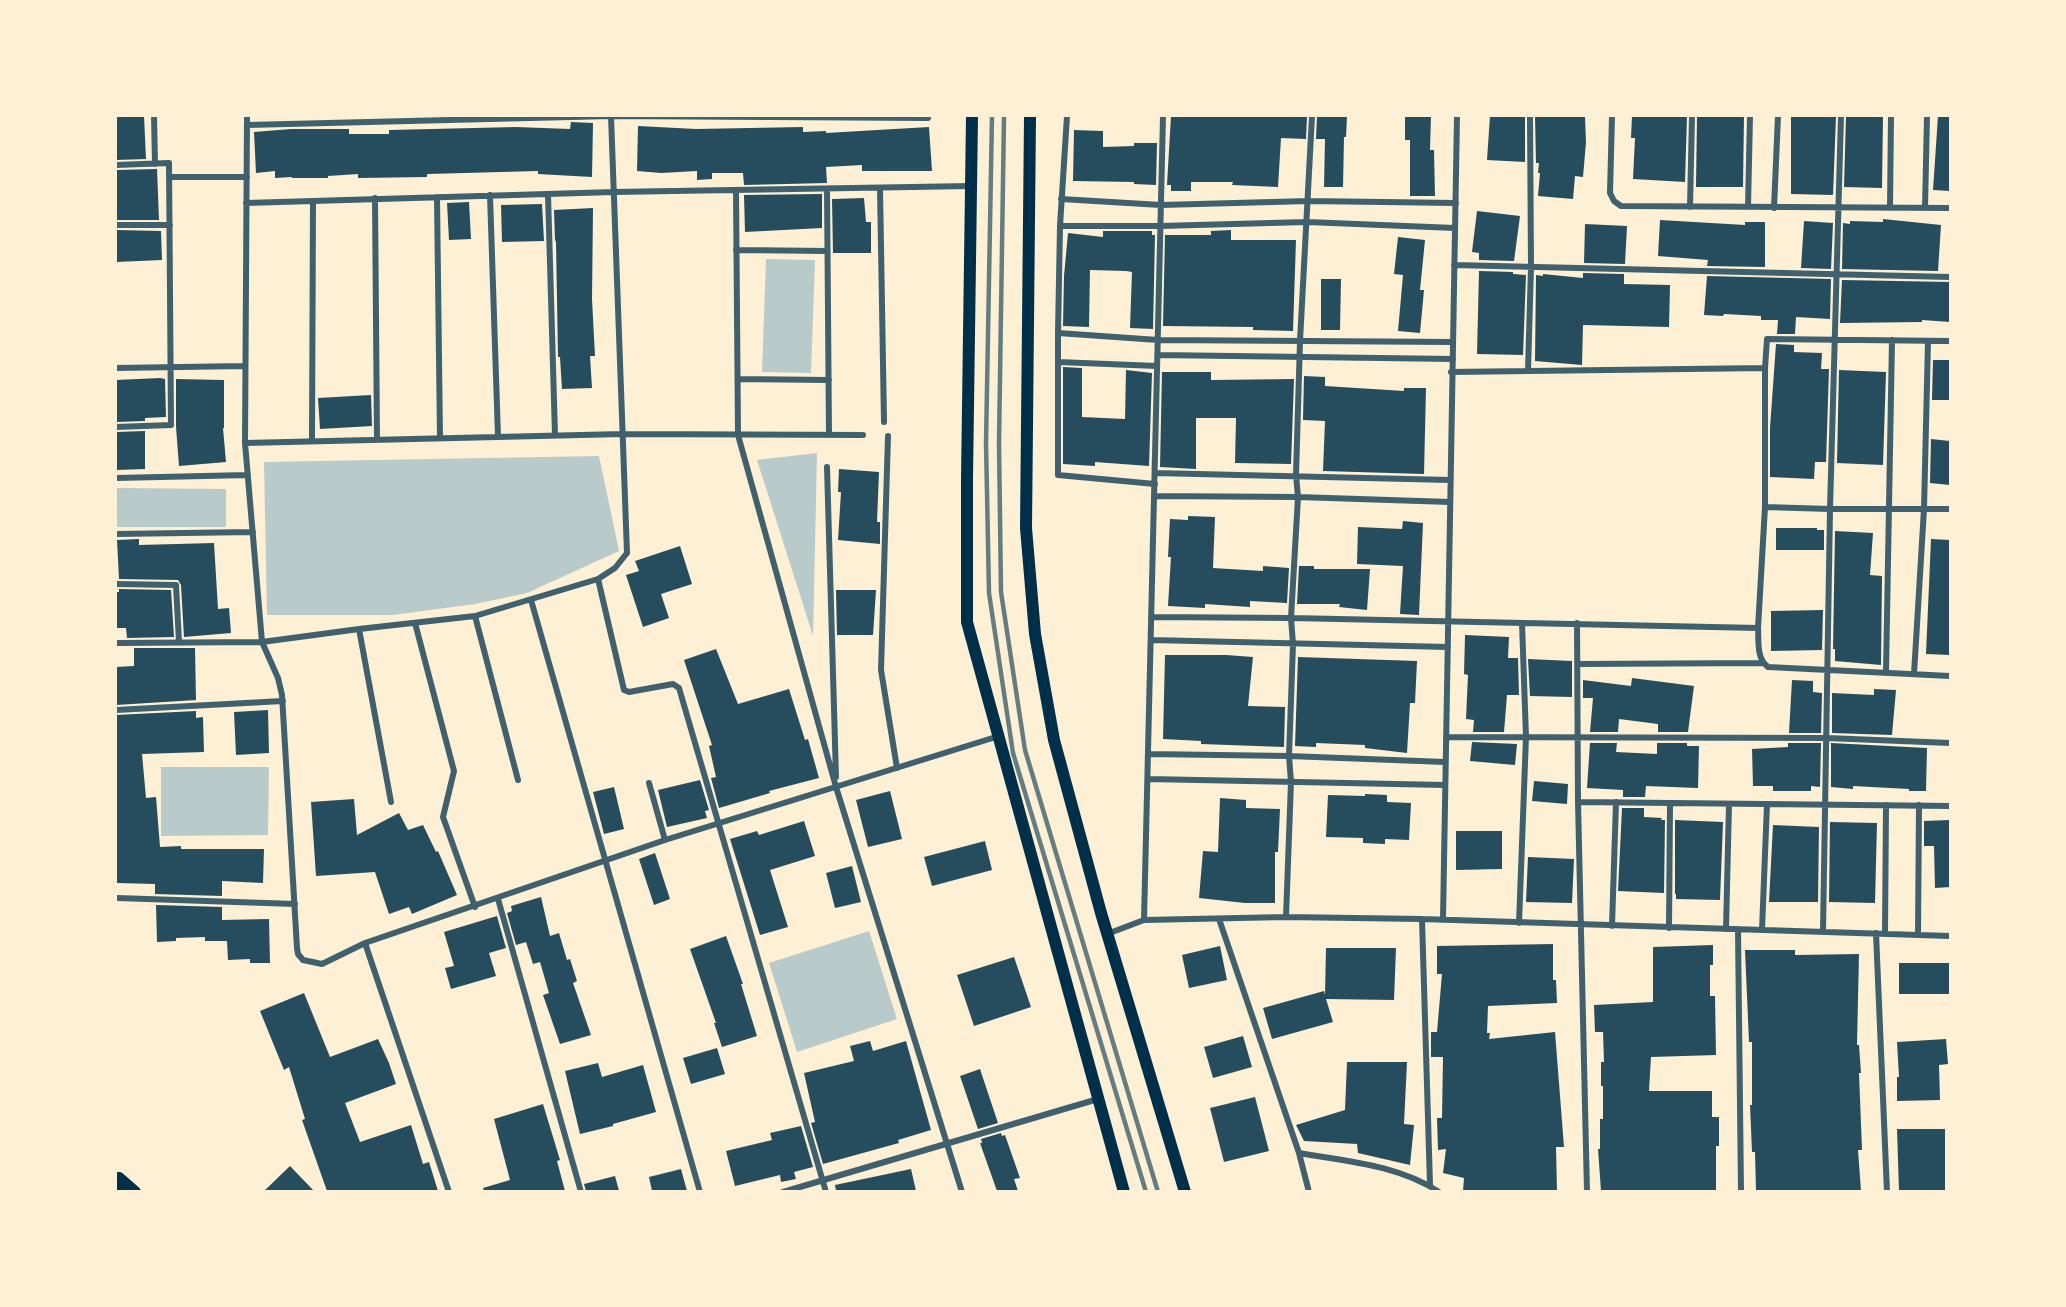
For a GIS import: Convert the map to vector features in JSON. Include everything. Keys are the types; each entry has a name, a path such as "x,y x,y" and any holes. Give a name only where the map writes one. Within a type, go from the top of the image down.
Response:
{"main road":[{"path":"972,116 967,622 1124,1191"},
{"path":"1030,116 1026,528 1035,634 1054,740 1107,934 1185,1191"},
{"path":"116,1178 125,1191"},
{"path":"116,1178 135,1191"}],"street":[{"path":"154,116 154,164"},
{"path":"247,116 245,443 262,642 278,678 283,701 298,954 303,960 322,964 366,943 665,840 999,736"},
{"path":"247,125 611,116 928,118"},
{"path":"116,643 262,642 475,616 597,579 615,568 627,553 611,116"},
{"path":"1067,116 1060,226 1058,475 1155,484"},
{"path":"1144,920 1162,116"},
{"path":"1286,917 1292,782 1289,756 1298,497 1296,476 1300,341 1312,116"},
{"path":"1443,920 1457,116"},
{"path":"1527,371 1532,267 1530,116"},
{"path":"1612,116 1610,193 1614,201 1621,206 1950,208"},
{"path":"1690,207 1692,116"},
{"path":"1748,207 1750,116"},
{"path":"1774,208 1778,116"},
{"path":"1822,931 1830,509 1841,116"},
{"path":"1890,208 1891,116"},
{"path":"1925,208 1927,116"},
{"path":"116,165 170,163 172,367 171,425 116,427"},
{"path":"170,177 247,177"},
{"path":"246,203 614,192 971,186"},
{"path":"880,188 884,422"},
{"path":"827,189 829,435"},
{"path":"736,190 738,435 836,787 962,1191"},
{"path":"548,194 555,435"},
{"path":"490,195 498,437"},
{"path":"437,197 440,438"},
{"path":"375,198 376,439"},
{"path":"1061,198 1161,205 1309,201 1455,203"},
{"path":"312,441 313,201"},
{"path":"1060,226 1307,222 1455,228"},
{"path":"116,225 170,225"},
{"path":"736,250 827,251"},
{"path":"1454,265 1950,278"},
{"path":"1058,333 1158,340 1453,342"},
{"path":"1950,341 1767,339 1765,507 1758,628 1760,657 1768,667 1950,676"},
{"path":"1886,672 1892,340"},
{"path":"1914,674 1924,509 1928,341"},
{"path":"1158,356 1453,359"},
{"path":"1058,362 1157,366"},
{"path":"116,368 245,366"},
{"path":"1451,372 1765,368"},
{"path":"738,380 829,380"},
{"path":"245,443 623,434 863,435"},
{"path":"888,436 882,670 897,768"},
{"path":"827,467 836,787"},
{"path":"1155,473 1450,480"},
{"path":"116,478 248,475"},
{"path":"1154,496 1298,497 1450,502"},
{"path":"1765,507 1950,509"},
{"path":"116,534 253,532"},
{"path":"597,579 624,690 632,692 673,684 679,688 826,1191"},
{"path":"116,584 176,585 179,642"},
{"path":"531,600 700,1191"},
{"path":"475,616 518,780"},
{"path":"1151,618 1292,618 1758,628"},
{"path":"415,623 454,771 443,817 475,907"},
{"path":"1519,923 1526,737 1522,623"},
{"path":"1577,623 1578,802 1587,1191"},
{"path":"359,629 391,802"},
{"path":"1151,640 1448,647"},
{"path":"1578,664 1763,663"},
{"path":"116,710 283,701"},
{"path":"1446,737 1827,738 1950,743"},
{"path":"1148,754 1445,762"},
{"path":"1148,778 1445,784"},
{"path":"649,783 665,840"},
{"path":"1578,802 1950,806"},
{"path":"1612,926 1616,802"},
{"path":"1669,928 1670,804"},
{"path":"1726,929 1729,804"},
{"path":"1762,930 1767,804"},
{"path":"1885,933 1886,805"},
{"path":"1918,934 1919,806"},
{"path":"117,898 295,904"},
{"path":"498,898 581,1191"},
{"path":"1107,934 1144,920 1286,917 1422,919 1582,926 1950,936"},
{"path":"1220,919 1299,1153 1308,1191"},
{"path":"1422,919 1430,1185"},
{"path":"1738,929 1741,1191"},
{"path":"1876,933 1887,1191"},
{"path":"366,943 449,1191"},
{"path":"783,1191 1098,1099"},
{"path":"1299,1153 1384,1168 1430,1185 1439,1191"}],"shaded area":[{"path":"766,259 815,260 811,373 762,372"},
{"path":"817,453 813,636 757,460"},
{"path":"599,456 619,551 527,593 475,604 393,615 267,615 264,462"},
{"path":"116,488 226,489 226,527 116,527"},
{"path":"161,767 269,767 268,835 161,836"},
{"path":"869,931 897,1019 797,1052 769,963"}],"building":[{"path":"116,116 144,116 146,159 116,160"},
{"path":"1171,116 1307,116 1306,139 1281,138 1278,187 1232,185 1233,182 1191,182 1191,191 1171,191 1171,185 1167,185"},
{"path":"1317,116 1347,116 1346,137 1344,137 1343,187 1324,187 1325,139 1316,139"},
{"path":"1405,116 1431,116 1430,150 1434,150 1435,196 1410,196 1410,140 1405,140"},
{"path":"1490,116 1525,116 1525,162 1487,160"},
{"path":"1535,116 1585,116 1586,142 1583,177 1575,176 1573,199 1538,196 1540,173 1538,173 1539,163 1536,163"},
{"path":"1632,116 1687,116 1685,182 1633,179 1635,138 1631,138"},
{"path":"1697,116 1744,116 1743,187 1696,187"},
{"path":"1791,116 1836,116 1833,195 1791,194"},
{"path":"1846,116 1883,116 1882,188 1844,187"},
{"path":"1938,116 1950,116 1950,191 1933,190"},
{"path":"571,122 593,123 592,177 538,174 538,171 358,178 358,174 328,176 328,178 275,178 275,171 256,173 254,132 291,129 349,129 349,134 389,134 389,130 516,127 570,129"},
{"path":"638,126 696,129 803,127 803,132 826,131 826,133 929,127 932,171 862,171 862,165 826,167 827,183 744,185 743,173 712,173 712,179 697,180 697,171 661,173 637,171"},
{"path":"1074,130 1103,131 1103,147 1157,143 1156,185 1134,184 1134,182 1073,181"},
{"path":"157,169 159,220 116,220 116,170"},
{"path":"822,194 822,228 745,232 744,195"},
{"path":"864,198 866,222 871,222 871,253 833,253 832,199"},
{"path":"469,202 471,239 449,240 447,203"},
{"path":"542,204 544,241 502,242 501,205"},
{"path":"593,208 592,299 595,356 590,356 592,388 562,389 560,357 558,357 554,210"},
{"path":"1477,211 1520,216 1514,261 1479,260 1479,253 1472,252"},
{"path":"1883,219 1941,225 1938,271 1842,269 1843,223 1850,224 1850,221 1883,222"},
{"path":"1660,220 1745,225 1745,222 1765,222 1765,267 1707,266 1708,260 1658,256"},
{"path":"1804,221 1833,223 1831,269 1801,268"},
{"path":"1585,224 1627,226 1625,264 1584,263"},
{"path":"116,230 161,231 162,260 116,262"},
{"path":"1231,230 1231,240 1296,240 1293,331 1253,330 1253,327 1163,326 1165,235 1211,235 1211,231"},
{"path":"1103,231 1152,231 1152,235 1155,235 1153,329 1130,328 1132,272 1126,271 1090,270 1089,327 1063,326 1068,233 1103,237"},
{"path":"1398,237 1425,240 1420,290 1424,290 1420,333 1398,331 1403,275 1394,274"},
{"path":"1479,271 1513,272 1513,274 1526,275 1523,355 1477,354"},
{"path":"1583,273 1624,274 1624,284 1670,285 1669,327 1583,325 1582,365 1535,361 1536,275 1583,278"},
{"path":"1707,276 1831,279 1830,319 1796,317 1795,334 1777,334 1778,320 1761,320 1761,316 1704,315"},
{"path":"1321,279 1341,279 1340,330 1321,330"},
{"path":"1842,280 1950,282 1950,322 1922,320 1922,322 1840,323"},
{"path":"1776,344 1794,345 1794,352 1822,353 1821,369 1829,369 1826,462 1815,462 1814,479 1770,477 1770,428"},
{"path":"1933,360 1950,360 1950,400 1932,400"},
{"path":"1063,367 1082,368 1082,417 1125,419 1126,370 1152,373 1149,466 1095,462 1095,466 1063,464"},
{"path":"1839,370 1886,372 1883,465 1837,463"},
{"path":"1162,372 1211,372 1211,380 1294,379 1291,464 1235,463 1236,418 1196,418 1196,469 1160,467"},
{"path":"1304,376 1325,377 1325,386 1404,391 1404,388 1426,388 1424,474 1323,471 1325,421 1303,420"},
{"path":"165,379 166,417 145,418 145,421 116,422 116,380"},
{"path":"176,379 224,380 223,428 226,462 179,466"},
{"path":"371,395 372,426 320,429 318,398"},
{"path":"145,431 145,469 116,470 116,432"},
{"path":"1931,439 1950,441 1950,485 1930,483"},
{"path":"839,469 879,472 877,522 880,522 880,544 838,540 841,492 838,492"},
{"path":"1188,516 1215,517 1213,568 1263,571 1263,566 1289,568 1287,603 1250,601 1250,607 1205,604 1205,608 1168,606 1171,557 1168,557 1170,519 1188,520"},
{"path":"1403,521 1423,523 1419,615 1400,614 1403,566 1357,564 1358,527 1402,529"},
{"path":"1776,528 1824,530 1824,550 1776,550"},
{"path":"1835,531 1873,533 1870,575 1882,576 1881,665 1835,661 1835,649 1833,649"},
{"path":"139,539 139,545 214,543 218,609 229,608 231,633 184,637 181,585 178,580 119,579 117,540"},
{"path":"1931,539 1950,540 1950,655 1926,654"},
{"path":"680,546 692,584 661,594 669,618 643,627 626,575 639,571 635,561"},
{"path":"1299,566 1314,566 1314,569 1370,569 1367,610 1339,607 1340,604 1297,604"},
{"path":"119,589 171,590 174,637 127,638 126,628 116,628 116,592 119,592"},
{"path":"836,590 876,590 873,635 837,635"},
{"path":"1823,610 1822,650 1771,651 1771,611"},
{"path":"1465,635 1509,637 1508,658 1518,658 1519,695 1507,695 1504,732 1473,732 1474,720 1466,719 1468,675 1464,674"},
{"path":"134,648 195,648 196,700 116,705 116,667 134,666"},
{"path":"716,649 738,704 789,689 805,740 808,739 819,778 769,791 770,793 719,808 711,778 716,777 709,746 712,745 684,660"},
{"path":"1165,655 1253,657 1248,706 1285,707 1284,747 1201,744 1201,741 1163,739"},
{"path":"1298,657 1417,661 1415,703 1410,703 1407,753 1365,748 1365,745 1316,743 1316,747 1295,746"},
{"path":"1528,659 1572,661 1572,697 1530,696"},
{"path":"1632,678 1694,686 1688,732 1658,732 1658,724 1619,719 1618,732 1590,732 1593,698 1583,698 1583,680 1631,686"},
{"path":"1792,680 1813,681 1813,692 1822,693 1821,733 1789,733"},
{"path":"1874,689 1896,690 1892,735 1832,733 1832,693 1874,695"},
{"path":"268,710 269,753 236,755 234,712"},
{"path":"196,711 196,718 203,717 204,752 142,754 146,798 156,797 160,847 264,849 263,883 222,881 222,896 155,894 155,884 117,883 116,715"},
{"path":"1472,742 1517,744 1515,765 1470,761"},
{"path":"1590,743 1617,743 1616,752 1657,754 1657,743 1687,743 1687,746 1699,746 1698,788 1646,786 1645,797 1623,797 1623,790 1587,788"},
{"path":"1788,743 1821,743 1820,787 1811,786 1811,791 1773,791 1773,786 1753,786 1752,749 1788,747"},
{"path":"1831,743 1927,748 1926,791 1853,786 1853,789 1831,787"},
{"path":"700,780 709,810 705,811 707,818 667,827 658,790"},
{"path":"1534,781 1568,784 1567,804 1532,801"},
{"path":"614,787 624,829 604,834 593,792"},
{"path":"890,791 902,839 868,847 856,800"},
{"path":"1365,794 1387,795 1387,802 1411,803 1409,840 1385,839 1385,844 1363,843 1363,838 1326,837 1328,795 1365,796"},
{"path":"1220,798 1246,800 1246,808 1280,809 1278,852 1275,852 1275,903 1245,903 1199,898 1203,851 1218,852"},
{"path":"354,799 357,835 399,813 408,830 423,825 436,852 438,851 457,895 412,914 409,907 389,914 375,872 316,876 311,802"},
{"path":"1622,808 1644,808 1644,817 1665,820 1664,893 1618,891"},
{"path":"1675,820 1723,822 1720,900 1676,899"},
{"path":"1950,820 1950,887 1935,888 1934,846 1924,846 1924,821"},
{"path":"804,821 815,856 770,870 788,927 760,935 730,839 757,831 759,835"},
{"path":"1830,822 1877,823 1875,903 1829,902"},
{"path":"1773,825 1819,827 1818,902 1769,902"},
{"path":"1456,831 1502,831 1502,869 1456,870"},
{"path":"985,841 992,870 932,886 924,857"},
{"path":"655,853 670,899 654,905 639,859"},
{"path":"1528,857 1574,859 1572,903 1526,902"},
{"path":"852,866 861,902 835,908 826,873"},
{"path":"541,897 550,936 559,933 567,960 570,959 577,981 573,983 591,1035 560,1044 543,995 549,993 540,962 533,964 526,942 516,945 507,913 512,911 511,906"},
{"path":"156,905 222,907 222,920 269,919 270,963 250,963 250,959 228,960 227,941 205,941 205,937 176,938 176,941 157,942"},
{"path":"497,916 506,948 489,953 496,976 451,989 445,968 454,966 444,932"},
{"path":"726,936 743,984 741,984 757,1036 722,1047 690,949"},
{"path":"1553,944 1553,980 1556,980 1557,1003 1488,1006 1487,1033 1490,1033 1489,1039 1555,1032 1564,1147 1556,1147 1557,1191 1463,1191 1464,1178 1443,1173 1446,1149 1438,1150 1437,1118 1442,1118 1443,1057 1431,1057 1431,1032 1437,1032 1442,974 1437,974 1437,946"},
{"path":"1713,945 1713,965 1710,965 1710,996 1715,996 1716,1055 1651,1057 1649,1091 1712,1091 1712,1117 1719,1117 1719,1146 1716,1146 1716,1191 1601,1191 1598,1149 1600,1149 1600,1119 1603,1119 1601,1062 1604,1062 1603,1032 1595,1032 1594,1005 1653,1002 1653,947"},
{"path":"1220,946 1227,980 1189,988 1182,955"},
{"path":"1326,948 1396,948 1394,1000 1326,999 1333,1022 1272,1039 1263,1008 1324,991 1325,995"},
{"path":"1745,950 1795,950 1795,955 1859,954 1857,1045 1859,1045 1861,1073 1859,1073 1862,1150 1858,1150 1861,1191 1756,1191 1750,1105 1752,1105 1752,1042 1749,1042"},
{"path":"1014,957 1031,1007 974,1026 957,975"},
{"path":"1899,963 1950,963 1950,994 1899,994"},
{"path":"304,993 330,1057 378,1039 389,1063 396,1084 345,1103 360,1142 411,1125 423,1164 429,1162 438,1191 327,1191 302,1120 305,1119 289,1067 284,1070 260,1011"},
{"path":"1243,1036 1252,1067 1213,1078 1204,1047"},
{"path":"1946,1039 1948,1064 1939,1065 1940,1100 1897,1101 1897,1077 1899,1077 1897,1042"},
{"path":"870,1041 873,1051 906,1041 931,1130 898,1140 899,1143 823,1164 811,1123 815,1122 804,1073 854,1061 850,1046"},
{"path":"717,1048 725,1074 691,1084 683,1058"},
{"path":"1347,1062 1407,1062 1404,1124 1414,1125 1410,1165 1358,1153 1357,1144 1304,1141 1296,1125 1345,1110"},
{"path":"598,1063 602,1077 643,1065 656,1112 580,1134 565,1071"},
{"path":"980,1069 998,1123 978,1129 960,1076"},
{"path":"1255,1097 1269,1151 1224,1162 1210,1108"},
{"path":"543,1104 560,1160 557,1161 565,1191 484,1191 483,1188 510,1180 494,1119"},
{"path":"801,1126 813,1167 794,1172 796,1179 781,1182 780,1175 735,1186 726,1151 772,1140 770,1133"},
{"path":"1897,1129 1945,1129 1945,1191 1899,1191"},
{"path":"1001,1133 1002,1136 1005,1135 1020,1178 1014,1179 1018,1191 997,1191 980,1143 982,1143 981,1139"},
{"path":"290,1166 314,1191 264,1191"},
{"path":"681,1169 687,1191 652,1191 649,1177"},
{"path":"911,1169 916,1191 836,1191 835,1185"},
{"path":"615,1176 619,1191 586,1191 584,1184"}],"railway":[{"path":"992,116 986,443 989,593 1013,753 1146,1192"},
{"path":"1004,116 999,443 1001,592 1025,750 1158,1192"}]}
